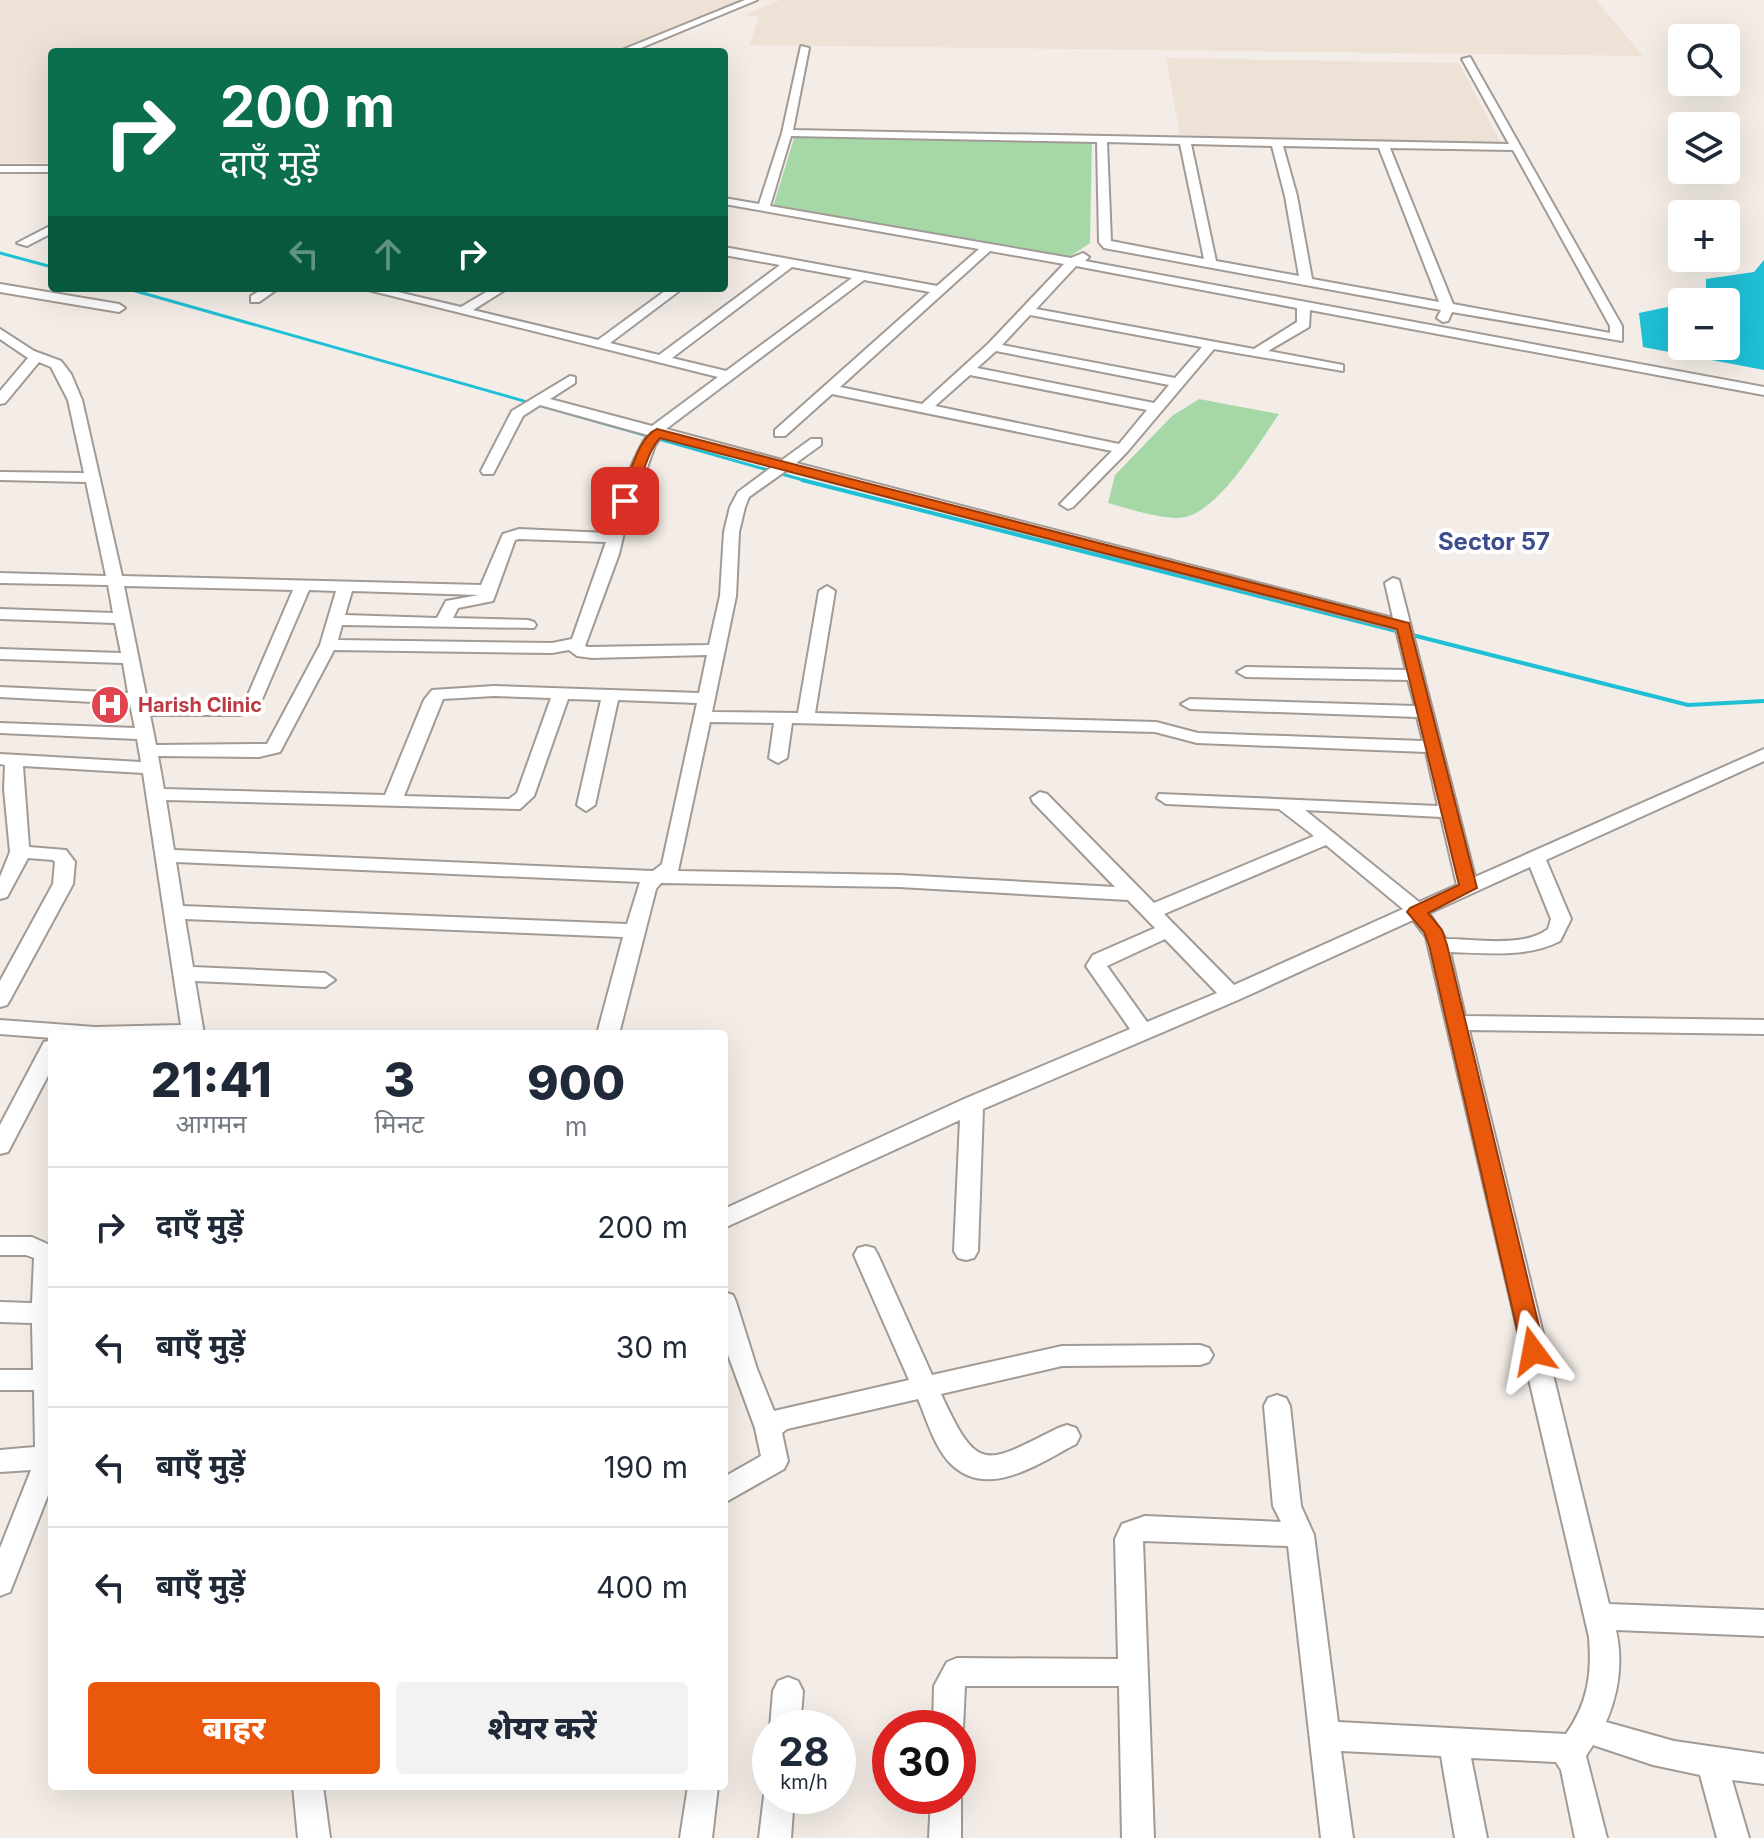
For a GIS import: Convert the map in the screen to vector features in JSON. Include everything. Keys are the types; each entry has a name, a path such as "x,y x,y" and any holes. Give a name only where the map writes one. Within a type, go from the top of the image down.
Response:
{"street":[{"path":"632,48 753,0"},
{"path":"646,48 764,0"},
{"path":"763,208 787,133 804,48"},
{"path":"1467,59 1616,326 1617,338 1606,361"},
{"path":"787,133 1514,147"},
{"path":"1102,138 1105,239 1108,245"},
{"path":"1185,140 1211,264"},
{"path":"1276,141 1291,196 1306,281"},
{"path":"1383,143 1448,308 1437,330"},
{"path":"0,167 48,167"},
{"path":"728,202 1073,262 1764,391"},
{"path":"23,243 48,231"},
{"path":"925,408 993,347 1073,262 1108,245 1617,338"},
{"path":"780,433 988,247"},
{"path":"728,253 939,290"},
{"path":"662,359 791,262"},
{"path":"575,646 585,633 616,538 622,507 654,435 725,375 862,276"},
{"path":"0,288 119,308"},
{"path":"255,299 266,292"},
{"path":"383,292 725,375"},
{"path":"409,298 419,292"},
{"path":"463,311 495,292"},
{"path":"601,344 672,292"},
{"path":"1257,352 1304,324 1303,305"},
{"path":"1028,311 1338,368"},
{"path":"0,333 36,357 56,364 64,374 75,400 123,618 168,856 193,1030"},
{"path":"1068,504 1122,449 1212,343"},
{"path":"993,347 1178,383"},
{"path":"1,396 36,357"},
{"path":"967,370 1157,408"},
{"path":"488,471 511,423 532,403 570,380"},
{"path":"830,389 1122,449"},
{"path":"532,403 1404,632"},
{"path":"609,1030 646,889 656,877 671,867 728,596 727,575 738,505 743,495 816,442"},
{"path":"0,476 92,478"},
{"path":"442,624 452,604 487,598 487,590 507,539 512,535 616,538"},
{"path":"0,578 487,590"},
{"path":"1393,583 1468,888"},
{"path":"0,692 137,704 239,710 251,707 303,585"},
{"path":"0,893 20,852 13,789 5,761 146,751 270,750 277,744 328,645 346,586"},
{"path":"806,717 827,591"},
{"path":"0,614 123,618"},
{"path":"336,620 528,625"},
{"path":"328,645 575,646 583,652 592,653 718,650"},
{"path":"0,654 129,658"},
{"path":"1246,672 1416,675"},
{"path":"392,802 438,694 494,691 706,698"},
{"path":"156,794 518,803 525,796 561,693"},
{"path":"586,805 611,695"},
{"path":"1190,704 1425,712"},
{"path":"702,717 1162,727 1197,738 1434,747"},
{"path":"778,758 784,717"},
{"path":"0,728 146,751"},
{"path":"728,1217 972,1105 1231,995 1764,754"},
{"path":"1040,798 1231,995"},
{"path":"1166,798 1450,812"},
{"path":"1283,803 1416,912 1433,930 1438,945 1606,1658 1606,1681 1598,1711 1570,1754"},
{"path":"1151,912 1328,837"},
{"path":"0,1000 63,884 65,862 59,854 20,852"},
{"path":"168,856 656,877 812,878 1133,894"},
{"path":"1438,945 1528,943 1552,937 1561,919 1536,858"},
{"path":"174,912 635,931"},
{"path":"1143,1032 1096,966 1100,960 1168,930"},
{"path":"186,974 325,980"},
{"path":"1455,1023 1764,1027"},
{"path":"0,1027 48,1036"},
{"path":"0,1146 48,1055"},
{"path":"966,1251 972,1105"},
{"path":"0,1246 34,1247 44,1251 47,1261 44,1313 48,1367"},
{"path":"866,1255 956,1453 973,1468 992,1470 1067,1436"},
{"path":"0,1312 44,1313"},
{"path":"728,1315 744,1369 768,1428 775,1461 728,1489"},
{"path":"768,1428 780,1420 1062,1356 1200,1355"},
{"path":"0,1380 48,1380"},
{"path":"1277,1406 1287,1506 1300,1535 1337,1838"},
{"path":"0,1461 48,1457"},
{"path":"0,1583 48,1462"},
{"path":"1138,1838 1131,1673 1129,1539 1132,1533 1145,1528 1300,1535"},
{"path":"1598,1616 1764,1623"},
{"path":"948,1710 949,1686 957,1672 1131,1673"},
{"path":"786,1710 788,1691"},
{"path":"1588,1729 1645,1750 1764,1769"},
{"path":"1325,1736 1555,1746 1570,1754 1591,1838"},
{"path":"1453,1741 1471,1838"},
{"path":"1712,1763 1733,1838"},
{"path":"308,1790 314,1838"},
{"path":"696,1838 702,1790"},
{"path":"775,1838 777,1814"},
{"path":"945,1838 946,1814"}],"shaded area":[{"path":"0,0 743,0 620,48 48,48 48,163 0,163"},
{"path":"780,0 1596,0 1643,56 749,45 759,17 744,15"},
{"path":"1166,58 1459,63 1501,143 1180,136"}],"green space":[{"path":"795,135 1092,141 1090,243 1068,258 773,207"},
{"path":"1199,399 1279,414 1234,478 1206,507 1191,515 1176,518 1159,516 1108,503 1115,475 1172,416"}],"water":[{"path":"1764,260 1764,370 1711,360 1740,360 1740,288 1706,288 1706,279 1754,272"},
{"path":"1668,307 1668,352 1643,347 1639,313"}],"waterway":[{"path":"0,253 48,266"},
{"path":"139,292 810,482"},
{"path":"802,480 1688,705 1764,701"}],"place":[{"name":"Harish Clinic","path":"110,705"}],"district":[{"name":"Sector 57","path":"1494,542"}],"route":[{"path":"625,501 649,442 657,433 1404,626 1468,888 1416,912 1433,930 1438,945 1533,1351"}]}
